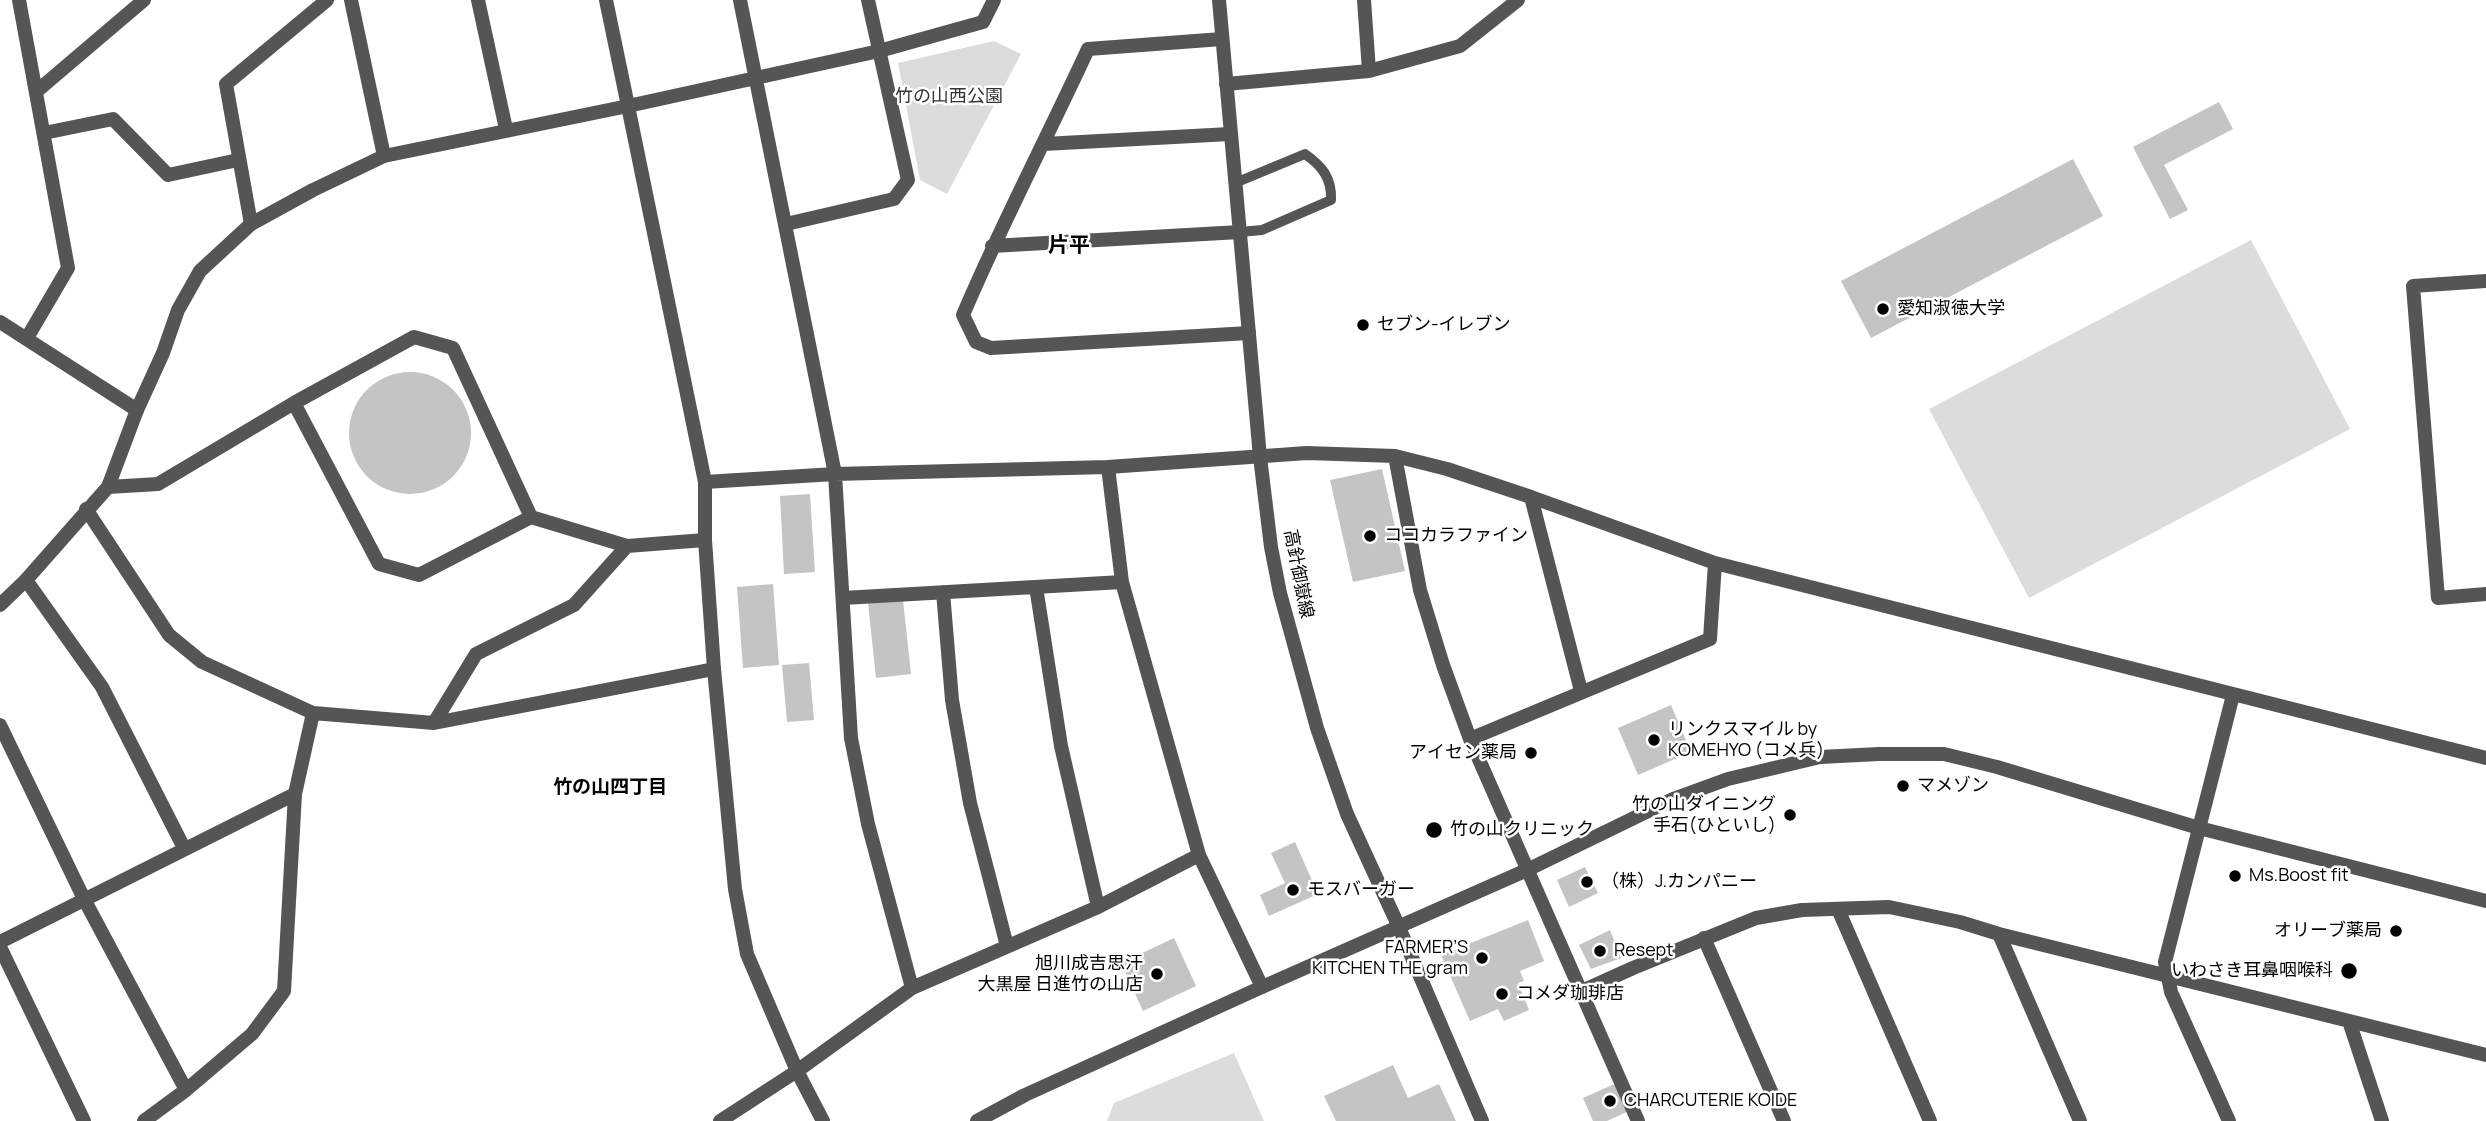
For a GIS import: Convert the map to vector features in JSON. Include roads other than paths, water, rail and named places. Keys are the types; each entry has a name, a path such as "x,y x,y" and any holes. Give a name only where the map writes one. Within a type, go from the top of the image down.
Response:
{"street":[{"path":"19,0 68,268 27,338"},
{"path":"37,91 144,0"},
{"path":"251,225 226,84 327,0"},
{"path":"351,0 384,156"},
{"path":"478,0 506,129"},
{"path":"606,0 705,482 705,540 714,670 735,889 747,954 797,1071 823,1121"},
{"path":"740,0 835,474 851,738 868,824 912,988"},
{"path":"786,224 894,199 908,180 868,0"},
{"path":"0,605 26,580 108,487 178,310 200,271 251,225 313,190 384,156 878,51 983,22 994,0"},
{"name":"高針御嶽線","path":"1219,0 1260,457 1271,547 1280,593 1317,728 1347,814 1482,1121"},
{"path":"1364,0 1369,71"},
{"path":"1226,83 1369,71 1460,46 1518,0"},
{"path":"1222,38 1088,49 992,246 963,315 976,342 991,348 1249,333"},
{"path":"44,133 113,119 168,176 238,160"},
{"path":"1044,144 1230,134"},
{"path":"992,246 1240,232"},
{"path":"2486,281 2413,286 2438,598 2486,594"},
{"path":"0,322 137,410"},
{"path":"108,487 158,484 294,403 414,337 453,348 531,517"},
{"path":"294,403 379,564 419,575 531,517 627,546 705,540"},
{"path":"705,482 835,474 1108,467 1307,453 1395,456 1447,469 1531,497 1715,563 2486,758"},
{"path":"1395,456 1420,590 1470,739 1638,1121"},
{"path":"1108,467 1122,582 1199,856 1262,987"},
{"path":"1531,497 1581,691"},
{"path":"86,509 169,635 202,662 313,713 434,723 714,670"},
{"path":"434,723 476,654 574,605 627,546"},
{"path":"1470,739 1710,639 1715,563"},
{"path":"26,580 102,687 184,848"},
{"path":"843,598 1122,582"},
{"path":"1036,587 1061,746 1098,907"},
{"path":"943,592 952,700 970,803 1007,946"},
{"path":"2229,1121 2171,992 2165,962 2234,695"},
{"path":"144,1121 186,1090 252,1034 284,991 295,794 313,713"},
{"path":"0,725 84,899 186,1090"},
{"path":"977,1121 1025,1095 1398,925 1527,870 1673,799 1728,779 1821,757 1944,754 1997,767 2199,828 2486,901"},
{"path":"84,1121 0,944 184,848 295,794"},
{"path":"720,1121 797,1071 912,988 1098,907 1199,856"},
{"path":"1580,992 1756,918 1802,910 1889,907 1960,922 2486,1055"},
{"path":"1838,909 1930,1121"},
{"path":"1999,934 2080,1121"},
{"path":"1704,938 1784,1121"},
{"path":"2349,1021 2382,1121"}],"lane":[{"path":"1235,183 1305,154 1321,165 1331,190 1331,200 1262,230 1240,232"}],"place":[{"name":"愛知淑徳大学","path":"1883,309"},
{"name":"セブン-イレブン","path":"1363,325"},
{"name":"ココカラファイン","path":"1370,536"},
{"name":"リンクスマイル by KOMEHYO (コメ兵)","path":"1654,740"},
{"name":"アイセン薬局","path":"1531,753"},
{"name":"マメゾン","path":"1903,786"},
{"name":"竹の山ダイニング 手石(ひといし)","path":"1790,815"},
{"name":"竹の山クリニック","path":"1434,830"},
{"name":"Ms.Boost fit","path":"2235,876"},
{"name":"（株）J.カンパニー","path":"1587,882"},
{"name":"モスバーガー","path":"1293,890"},
{"name":"オリーブ薬局","path":"2396,931"},
{"name":"Resept","path":"1600,951"},
{"name":"FARMER’S KITCHEN THE gram","path":"1482,958"},
{"name":"いわさき耳鼻咽喉科","path":"2349,971"},
{"name":"旭川成吉思汗 大黒屋 日進竹の山店","path":"1157,974"},
{"name":"コメダ珈琲店","path":"1502,994"},
{"name":"CHARCUTERIE KOIDE","path":"1610,1101"}],"district":[{"name":"片平","path":"1069,246"},
{"name":"竹の山四丁目","path":"610,788"}],"park label":[{"name":"竹の山西公園","path":"949,97"}]}
